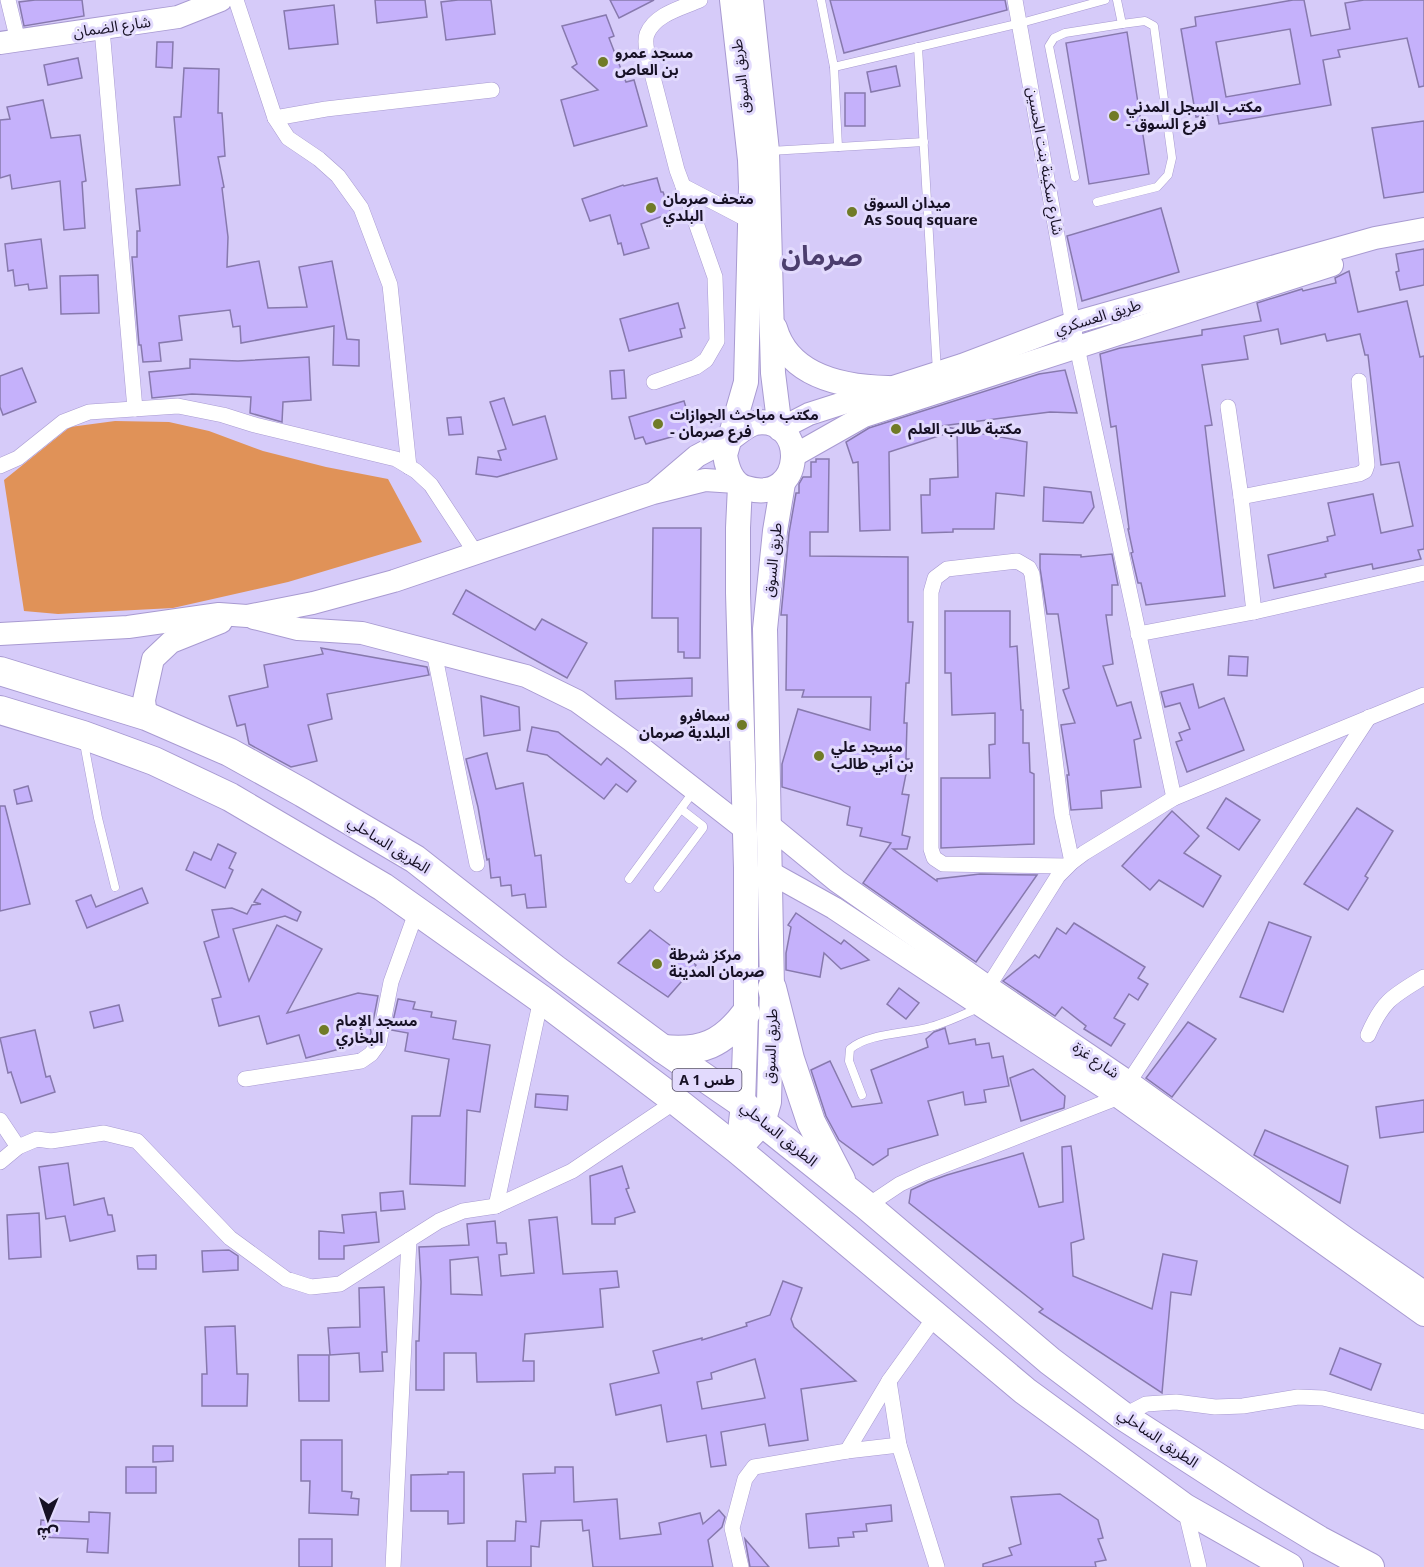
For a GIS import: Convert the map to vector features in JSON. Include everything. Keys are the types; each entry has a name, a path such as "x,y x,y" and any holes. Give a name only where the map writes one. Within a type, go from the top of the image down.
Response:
{"highway":[{"name":"الطريق الساحلي","path":"0,671 146,716 229,752 415,859 555,969 753,1114 867,1206 1050,1361 1124,1416 1253,1500 1319,1540 1370,1567"},
{"name":"A 1 طس","path":"0,711 83,735 154,761 230,797 376,882 541,999 676,1101 738,1150 1025,1391 1185,1508 1289,1567"},
{"path":"772,988 790,1059 811,1122 844,1187"},
{"path":"663,1049 682,1051 702,1048 719,1040 734,1029 746,1013"},
{"path":"1025,1391 1050,1361"}],"main road":[{"name":"طريق السوق","path":"731,438 746,382 750,221 750,160 732,0"},
{"name":"طريق السوق","path":"751,0 767,151 773,373 780,429"},
{"path":"772,320 785,350 798,364 837,383 861,387 888,387"},
{"path":"752,423 762,423 780,429 791,442 795,455 792,470 783,483 762,491 738,484 727,465 726,455 731,438 752,423"},
{"name":"طريق السوق","path":"753,1114 769,1102 772,988 765,629 775,531 783,483"},
{"name":"طريق السوق","path":"738,484 738,594 747,868 746,1013 753,1114"},
{"path":"747,868 771,873"},
{"path":"738,1150 753,1114"}],"street":[{"path":"8,0 9,42"},
{"name":"شارع الضمان","path":"9,42 178,17 221,0"},
{"path":"236,0 275,118 288,138 319,159 338,176 361,208 390,285 409,466"},
{"path":"654,382 696,368 706,360 717,340 715,277 677,170 645,43 647,33 664,16 700,0"},
{"name":"شارع سكينة بنت الحسين","path":"1015,0 1021,23 1077,346 1174,798"},
{"path":"102,29 135,409"},
{"path":"275,118 326,109 492,90"},
{"path":"683,186 750,221"},
{"name":"طريق العسكري","path":"780,429 809,414 888,387 937,374 1073,323 1375,238 1424,229"},
{"name":"طريق العسكري","path":"795,455 864,416 1358,257 1424,244"},
{"path":"1240,497 1365,471 1367,465 1359,381"},
{"path":"0,466 18,458 63,422 89,412 178,406 223,415 255,426 385,456 409,466 431,485 475,552"},
{"path":"1228,406 1254,612"},
{"path":"653,493 697,456 731,438"},
{"path":"146,716 144,700 153,659 162,648 171,642 242,617 313,603 394,581 653,493 705,480 738,484"},
{"path":"1017,561 1024,564 1032,574 1069,864 943,864 934,858 931,849 931,592 935,578 947,569 1017,561"},
{"path":"1138,634 1254,612 1424,573"},
{"path":"0,634 128,627 219,614 298,629 362,633 526,676 577,701 745,829"},
{"path":"434,652 477,864"},
{"path":"985,997 1058,876 1069,864 1174,798 1424,695"},
{"path":"867,1206 900,1184 924,1173 1123,1089 1368,717"},
{"name":"شارع غزة","path":"770,826 985,997"},
{"name":"شارع غزة","path":"771,873 985,997 1424,1292"},
{"path":"245,1079 361,1061 371,1054 379,1042 391,982 417,910"},
{"path":"1368,1035 1376,1016 1391,997 1424,976"},
{"path":"496,1206 541,999"},
{"name":"شارع غزة","path":"1123,1089 1424,1315"},
{"path":"0,1162 18,1147 37,1139 51,1141 104,1133 136,1141 230,1238 286,1279 311,1287 340,1284 439,1221 463,1211 496,1206 572,1171 676,1101"},
{"path":"0,1120 18,1147"},
{"path":"393,1567 409,1240"},
{"path":"847,1451 889,1381 935,1317"},
{"path":"889,1381 899,1445 937,1567"},
{"path":"1124,1416 1146,1404 1176,1402 1215,1407 1243,1406 1298,1397 1323,1398 1424,1422"},
{"path":"741,1567 732,1528 748,1472 754,1467 770,1462 899,1445"},
{"path":"1185,1508 1199,1567"}],"lane":[{"path":"821,0 834,67 838,147"},
{"path":"834,67 1021,23 1105,0"},
{"path":"1117,0 1122,24"},
{"path":"1075,177 1049,46 1054,38 1065,33 1144,21 1154,26 1172,158 1168,175 1157,187 1097,202"},
{"path":"918,47 937,374"},
{"path":"767,151 924,142"},
{"path":"83,735 98,818 114,887"},
{"path":"629,879 695,790"},
{"path":"658,888 704,826 681,809"},
{"path":"862,1095 849,1061 850,1049 859,1041 944,1023 985,997"}],"shaded area":[{"path":"115,421 169,422 209,431 263,451 326,467 388,479 422,542 288,582 173,608 58,614 24,611 4,480 70,427"}],"building":[{"path":"82,0 84,16 24,26 19,2"},
{"path":"375,0 425,0 427,17 377,23"},
{"path":"491,0 495,34 446,40 441,2"},
{"path":"610,0 654,0 619,18"},
{"path":"830,0 1005,0 1007,10 844,53"},
{"path":"1304,0 1311,36 1350,29 1345,3 1364,0 1424,0 1424,86 1419,87 1407,38 1338,50 1340,57 1323,60 1331,105 1219,124 1217,113 1196,117 1181,29 1196,26 1195,17","holes":["1290,29 1300,84 1226,97 1216,42"]},
{"path":"334,5 338,44 289,49 284,11"},
{"path":"606,15 614,36 609,38 626,82 634,80 647,126 574,146 561,100 598,90 572,67 577,64 562,26"},
{"path":"1127,32 1149,174 1089,184 1066,43"},
{"path":"157,42 173,42 172,68 156,67"},
{"path":"78,58 82,78 48,85 44,65"},
{"path":"896,66 900,86 871,92 867,72"},
{"path":"184,68 219,69 218,113 222,113 225,156 218,157 224,187 222,188 228,237 227,267 259,261 268,308 307,307 299,267 332,261 347,339 359,340 359,366 333,365 334,326 241,343 240,326 233,327 230,310 179,316 182,340 159,343 161,361 143,362 141,345 139,345 132,257 137,257 137,231 140,231 136,189 180,185 174,117 181,117"},
{"path":"845,93 865,93 865,126 845,126"},
{"path":"43,100 51,138 80,135 86,181 82,182 85,228 64,230 60,181 12,189 10,175 0,178 0,120 10,119 7,107"},
{"path":"1424,121 1424,192 1384,198 1372,128"},
{"path":"657,178 671,213 641,224 649,248 624,255 621,243 618,244 610,215 590,221 582,199 623,185"},
{"path":"1161,208 1179,272 1082,301 1067,236"},
{"path":"41,239 47,288 29,290 28,284 15,286 13,270 8,271 5,244"},
{"path":"1424,249 1424,285 1400,290 1396,272 1399,271 1396,254"},
{"path":"1349,271 1358,312 1407,301 1420,357 1424,356 1424,549 1418,550 1421,559 1373,569 1372,564 1274,588 1268,555 1328,541 1327,537 1335,535 1328,503 1373,494 1381,533 1413,526 1399,462 1381,465 1368,355 1365,355 1360,334 1327,341 1325,334 1281,344 1278,329 1244,336 1248,359 1202,365 1212,425 1205,426 1225,596 1146,605 1131,553 1133,552 1128,529 1116,426 1111,427 1100,354 1120,348 1202,335 1202,330 1261,321 1257,303 1302,289 1303,291 1336,283 1335,278"},
{"path":"98,275 99,313 61,314 60,276"},
{"path":"678,303 685,328 680,329 682,337 629,351 620,319"},
{"path":"309,357 311,400 283,402 282,422 250,413 251,397 192,394 152,398 149,372 190,368 190,359 238,361"},
{"path":"22,368 36,402 3,415 0,407 0,376"},
{"path":"624,370 626,398 612,399 610,371"},
{"path":"1065,370 1077,413 1050,412 941,426 1027,442 1024,496 996,493 994,529 953,529 953,532 922,533 921,495 930,495 930,479 958,477 957,430 889,452 890,530 860,531 858,462 853,463 846,442 869,428 1039,374"},
{"path":"504,398 513,425 545,416 557,459 497,477 476,474 478,457 501,460 498,451 506,449 490,402"},
{"path":"684,401 693,431 646,444 643,437 635,439 629,417"},
{"path":"461,417 463,434 449,435 447,418"},
{"path":"816,459 829,459 828,532 810,532 810,556 908,557 908,622 913,622 904,723 907,723 906,759 909,759 902,794 909,795 902,835 910,837 907,849 893,849 937,881 937,879 980,874 1037,875 976,962 863,883 891,843 860,836 862,828 847,825 850,807 782,787 782,764 798,709 870,730 871,697 802,697 804,690 786,690 787,615 781,615 789,533 799,484 803,477 811,477 811,462 816,462"},
{"path":"1044,487 1091,492 1094,507 1083,523 1043,521"},
{"path":"653,528 701,528 700,658 684,658 684,652 678,652 678,618 652,618"},
{"path":"1040,554 1081,555 1081,557 1112,554 1118,585 1112,585 1112,615 1106,615 1113,664 1103,666 1117,706 1131,702 1141,738 1134,740 1141,787 1101,791 1102,808 1071,810 1067,775 1069,775 1061,725 1075,723 1063,690 1069,688 1058,614 1047,614"},
{"path":"466,590 535,630 542,619 587,643 567,678 453,614"},
{"path":"945,611 1010,611 1010,647 1017,646 1021,710 1023,710 1023,743 1029,743 1030,772 1034,774 1034,844 941,848 941,778 990,778 989,745 995,744 995,713 952,715 951,673 945,673"},
{"path":"321,648 427,667 429,675 327,694 332,719 308,725 317,761 291,767 249,744 245,724 237,726 229,696 268,687 264,665 323,654"},
{"path":"1229,656 1248,657 1247,676 1228,675"},
{"path":"692,678 692,696 616,699 615,681"},
{"path":"1193,684 1199,708 1224,698 1244,750 1187,772 1176,742 1182,740 1179,733 1190,729 1180,703 1165,707 1161,692"},
{"path":"481,696 519,707 520,730 484,736"},
{"path":"532,727 558,732 601,765 607,758 636,781 627,792 616,784 604,799 547,755 527,751"},
{"path":"487,753 496,789 523,783 535,856 541,855 546,907 527,908 525,894 512,896 511,885 501,886 500,877 491,878 489,859 487,860 478,807 466,759"},
{"path":"28,786 32,801 17,804 14,790"},
{"path":"1226,798 1260,820 1239,850 1207,828"},
{"path":"0,806 5,806 30,904 0,911"},
{"path":"1357,808 1393,831 1365,876 1368,878 1348,910 1304,884"},
{"path":"1172,811 1199,836 1184,853 1221,876 1203,907 1159,880 1150,890 1122,866"},
{"path":"218,844 236,853 229,868 233,870 225,888 186,870 194,852 211,860"},
{"path":"142,888 148,903 87,928 76,901 91,895 96,907"},
{"path":"262,889 301,912 297,921 285,916 233,929 249,981 277,925 322,949 287,1013 358,993 378,996 369,1041 306,1058 299,1035 267,1044 259,1016 219,1026 212,999 221,997 204,942 219,937 212,910 232,908 247,914 252,905 261,904 254,902"},
{"path":"796,913 841,944 844,940 869,960 841,969 824,953 820,977 786,970 786,953 791,927 788,925"},
{"path":"1269,922 1311,937 1283,1012 1240,997"},
{"path":"1074,923 1145,967 1138,978 1148,984 1138,1000 1129,994 1114,1018 1125,1024 1111,1046 1084,1029 1086,1026 1062,1007 1055,1016 1003,981 1035,955 1039,958 1057,928 1066,934"},
{"name":"مركز شرطة صرمان المدينة","path":"650,930 696,965 668,997 618,963"},
{"path":"899,988 919,1003 906,1019 887,1004"},
{"path":"398,999 415,1002 413,1009 432,1012 431,1017 456,1021 453,1039 490,1045 480,1112 467,1110 465,1186 410,1184 412,1116 440,1116 449,1059 405,1051 408,1033 391,1030"},
{"path":"119,1005 123,1021 94,1028 90,1012"},
{"path":"1188,1022 1216,1039 1172,1097 1146,1078"},
{"path":"945,1028 949,1044 975,1039 976,1045 989,1043 992,1058 1003,1056 1009,1086 984,1090 986,1102 965,1105 963,1092 928,1101 938,1135 888,1149 888,1155 873,1165 839,1140 826,1116 811,1070 830,1061 852,1107 882,1103 871,1070 928,1047 926,1039 934,1032"},
{"path":"35,1030 46,1077 50,1076 55,1092 21,1103 11,1072 8,1073 0,1038"},
{"path":"1033,1069 1065,1096 1064,1108 1021,1121 1010,1078"},
{"path":"536,1094 568,1096 567,1110 535,1107"},
{"path":"1424,1100 1424,1132 1380,1138 1376,1107"},
{"path":"1265,1130 1348,1166 1340,1203 1254,1155"},
{"path":"1071,1146 1084,1239 1071,1243 1073,1276 1152,1309 1163,1254 1197,1261 1191,1295 1171,1292 1162,1393 1039,1312 1043,1309 909,1203 911,1190 928,1182 1023,1153 1039,1207 1063,1202 1062,1147"},
{"path":"68,1163 74,1205 104,1198 108,1215 112,1215 115,1231 70,1241 65,1216 46,1219 39,1167"},
{"path":"622,1166 629,1188 626,1189 635,1212 615,1218 615,1224 592,1224 590,1176"},
{"path":"403,1191 405,1209 381,1211 380,1193"},
{"path":"376,1212 379,1242 344,1246 344,1259 319,1259 319,1231 344,1233 342,1215"},
{"path":"39,1213 41,1257 9,1259 7,1215"},
{"path":"557,1217 563,1274 617,1271 619,1287 600,1289 603,1327 525,1334 523,1361 534,1361 534,1381 477,1382 476,1353 444,1353 444,1390 416,1390 416,1341 419,1341 421,1282 419,1247 469,1245 467,1224 495,1221 497,1243 506,1243 507,1254 499,1255 501,1276 534,1273 529,1220","holes":["478,1257 482,1295 451,1294 450,1260"]},
{"path":"229,1250 238,1256 238,1270 203,1272 202,1251"},
{"path":"156,1255 156,1269 138,1269 137,1256"},
{"path":"783,1281 802,1288 791,1319 794,1327 856,1381 801,1389 808,1440 769,1446 765,1424 721,1432 726,1465 711,1467 706,1435 667,1442 661,1405 616,1415 610,1384 659,1373 653,1351 702,1338 702,1340 747,1326 746,1323 770,1315","holes":["755,1359 765,1398 702,1409 697,1382 712,1379 711,1373"]},
{"path":"384,1287 387,1352 382,1352 383,1371 360,1372 359,1353 330,1355 328,1328 360,1327 359,1288"},
{"path":"235,1326 237,1374 248,1374 247,1406 202,1406 202,1374 207,1374 205,1327"},
{"path":"1340,1348 1381,1364 1371,1390 1330,1374"},
{"path":"298,1355 329,1355 329,1401 299,1401"},
{"path":"301,1440 342,1440 342,1491 352,1492 351,1498 359,1499 358,1515 309,1513 310,1481 301,1481"},
{"path":"153,1446 173,1446 173,1461 153,1462"},
{"path":"126,1467 156,1467 156,1493 126,1493"},
{"path":"555,1467 573,1467 574,1502 617,1499 620,1539 661,1534 659,1523 700,1513 703,1524 719,1510 725,1517 722,1527 708,1540 713,1567 593,1567 589,1530 583,1531 582,1520 541,1521 539,1547 531,1546 531,1567 487,1567 487,1541 515,1541 516,1521 526,1522 523,1474 555,1473"},
{"path":"448,1472 464,1472 464,1523 448,1524 448,1511 411,1511 411,1475 448,1474"},
{"path":"1060,1494 1098,1520 1103,1538 1098,1539 1106,1560 1095,1562 1096,1567 983,1567 983,1564 1012,1555 1009,1548 1021,1544 1011,1497"},
{"path":"891,1505 892,1521 866,1524 867,1531 853,1532 854,1537 838,1538 839,1546 809,1548 806,1514"},
{"path":"89,1512 110,1513 108,1553 87,1552 88,1539 40,1537 41,1520 89,1522"},
{"path":"299,1539 332,1539 332,1567 299,1567"},
{"path":"745,1539 769,1567 750,1567"}],"place":[{"name":"مسجد عمرو بن العاص","path":"603,62"},
{"name":"مكتب السجل المدني - فرع السوق","path":"1114,116"},
{"name":"متحف صرمان البلدي","path":"651,208"},
{"name":"ميدان السوق As Souq square","path":"852,212"},
{"name":"مكتب مباحث الجوازات - فرع صرمان","path":"658,424"},
{"name":"مكتبة طالب العلم","path":"896,429"},
{"name":"سمافرو البلدية صرمان","path":"742,725"},
{"name":"مسجد علي بن أبي طالب","path":"819,756"},
{"name":"مركز شرطة صرمان المدينة","path":"657,964"},
{"name":"مسجد الإمام البخاري","path":"324,1030"}],"district":[{"name":"صرمان","path":"822,256"}]}
